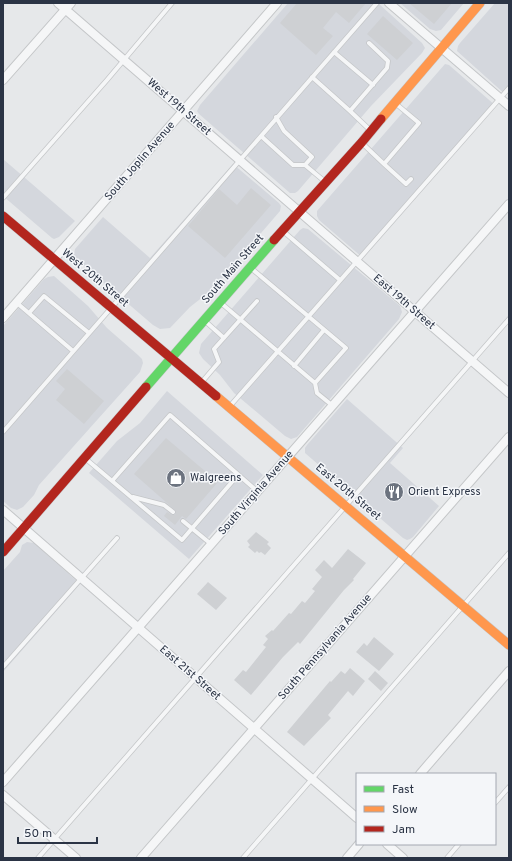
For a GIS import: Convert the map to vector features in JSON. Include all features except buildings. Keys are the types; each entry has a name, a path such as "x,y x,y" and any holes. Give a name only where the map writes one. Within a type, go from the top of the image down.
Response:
{"main road":[{"name":"South Main Street","path":"3,552 282,230 362,142 394,102 480,3"},
{"name":"West 20th Street","path":"3,216 172,358"},
{"name":"East 20th Street","path":"172,358 509,645"}],"street":[{"name":"West 19th Street","path":"58,3 68,6 123,60 299,211"},
{"name":"South Joplin Avenue","path":"3,318 277,3"},
{"path":"389,3 509,106"},
{"path":"3,80 68,6"},
{"name":"South Virginia Avenue","path":"3,782 509,204"},
{"name":"East 19th Street","path":"299,211 509,392"},
{"name":"South Pennsylvania Avenue","path":"141,858 509,437"},
{"name":"East 21st Street","path":"3,510 356,817"},
{"path":"421,773 509,671"},
{"path":"3,795 76,858"},
{"path":"347,858 358,845"},
{"path":"388,845 403,858"}],"lane":[{"path":"3,198 107,80 172,3"},
{"path":"3,432 276,117 377,3"},
{"path":"350,111 387,68 388,60 369,43"},
{"path":"334,52 373,85"},
{"path":"312,77 371,130"},
{"path":"229,407 509,88"},
{"path":"384,164 419,123 394,102"},
{"path":"276,117 284,131 312,157 305,165"},
{"path":"261,136 293,165 305,165 325,182"},
{"path":"362,142 406,184 411,179"},
{"path":"282,230 340,280"},
{"path":"250,268 346,348 316,383 317,393 333,406"},
{"path":"29,313 44,296 89,333"},
{"path":"201,383 219,362 214,349 257,301"},
{"path":"16,303 73,351"},
{"path":"220,303 316,383"},
{"path":"38,858 509,319"},
{"path":"204,320 224,338"},
{"path":"294,366 324,330"},
{"path":"112,481 170,415 258,492"},
{"path":"85,458 182,540 238,474"},
{"path":"130,496 164,505 173,512"},
{"path":"183,521 211,545"},
{"path":"3,667 117,538"},
{"path":"243,858 509,553"},
{"path":"496,802 509,787"},
{"path":"447,858 458,845"}],"shaded area":[{"path":"288,3 378,3 422,43 425,48 422,53 371,106 295,193 290,193 197,111 200,105"},
{"path":"400,3 464,3 441,30 436,31 430,29"},
{"path":"495,3 509,3 509,92 506,95 457,51 460,43"},
{"path":"445,64 449,65 496,106 363,258 319,220 317,211"},
{"path":"3,159 75,221 59,237 54,239 52,238 3,196"},
{"path":"233,164 279,203 281,206 280,211 213,289 190,307 170,328 160,329 153,325 76,259 74,255 75,249 103,217 150,258"},
{"path":"303,228 308,229 400,306 402,312 399,319 297,437 291,439 285,436 234,393 220,375 203,359 199,353 201,344"},
{"path":"54,276 88,306 107,328 142,359 143,363 140,372 39,485 34,495 23,507 17,510 11,508 3,501 3,326 44,279"},
{"path":"167,391 263,475 189,559 89,473 117,441 140,423"},
{"path":"347,399 403,448 390,463 439,506 410,539 407,540 403,538 305,453 305,448 307,445"},
{"path":"27,542 34,543 80,584 3,672 3,571 20,552 22,545"}],"traffic: fast":[{"path":"146,387 274,240"}],"traffic: slow":[{"path":"381,119 480,3"},
{"path":"216,396 509,645"}],"traffic: jam":[{"path":"274,240 381,119"},
{"path":"3,216 216,396"},
{"path":"3,552 146,387"}],"place":[{"name":"Walgreens","path":"176,478"},
{"name":"Orient Express","path":"394,492"}]}
